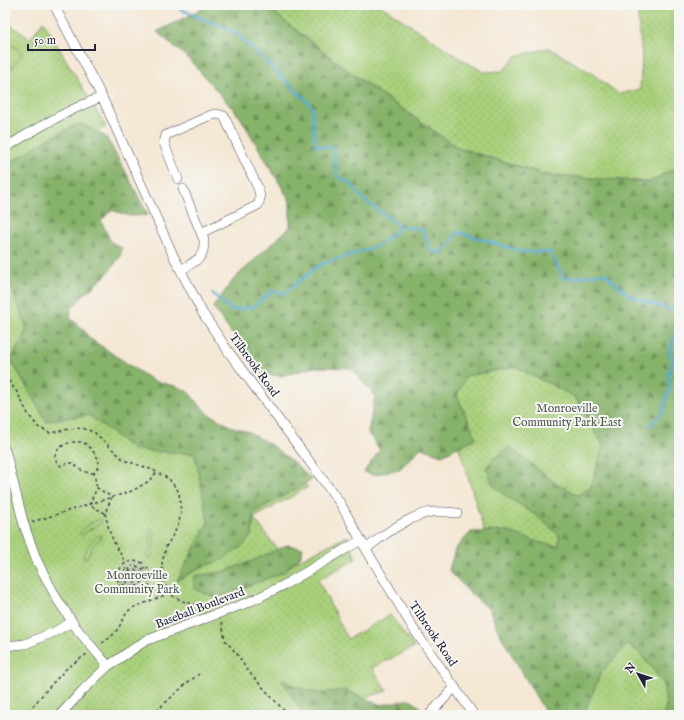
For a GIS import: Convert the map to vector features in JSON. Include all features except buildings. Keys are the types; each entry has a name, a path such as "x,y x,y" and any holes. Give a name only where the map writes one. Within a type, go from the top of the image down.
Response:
{"street":[{"name":"Tilbrook Road","path":"54,5 102,97 166,240 202,312 228,352 340,503 413,628 474,715"},
{"path":"5,148 83,104 102,97"},
{"path":"178,179 164,143 166,135 211,114 224,116 258,188 260,201 258,205 201,233"},
{"path":"181,270 200,257 204,248 204,240 183,189"},
{"path":"5,450 24,525 37,561 57,599 72,622 108,666"},
{"path":"366,549 375,541 402,524 423,514 433,512 457,513"},
{"name":"Baseball Boulevard","path":"60,715 82,690 108,666 145,641 249,602 284,586 361,540"},
{"path":"5,646 25,644 54,632 72,622"},
{"path":"429,715 455,687"}],"path":[{"path":"5,376 17,392 28,414 38,427 50,433 82,428 94,432 124,460 153,470 169,478 179,492 181,513 178,526 166,547 162,563 162,581 173,596 182,601 207,608 217,614 222,620 225,640 237,654 247,670 288,715"},
{"path":"89,505 97,488 94,473 98,467 99,460 86,444 79,442 72,442 60,447 56,451 54,458 56,463 61,466 68,463 73,463 86,473 94,473"},
{"path":"24,525 132,491 149,481 157,472"},
{"path":"97,488 112,497"},
{"path":"112,497 105,513 109,530 115,545 126,563"},
{"path":"89,505 105,513"},
{"path":"143,563 133,561 126,563 121,568 117,576 119,586 122,590 130,594 140,594 144,592 150,584 151,579 149,570 146,566 143,569"},
{"path":"132,566 138,566 143,569 146,574 146,582 142,588 134,591 127,588 122,582 122,578 124,571 128,567 130,570 138,570 142,574"},
{"path":"130,570 126,574 126,581 128,584 130,586 137,586 142,582 143,579 139,579 138,576 132,574 130,578 132,582 134,583 139,579"},
{"path":"152,715 199,674"}],"green space":[{"path":"210,5 264,5 351,73 458,148 547,175 650,182 679,166 679,715 664,715 666,706 663,683 640,653 628,644 601,672 586,709 588,715 547,715 498,631 490,610 468,591 449,570 455,549 471,532 507,531 541,543 559,546 559,535 534,514 509,498 494,486 486,468 494,458 510,447 555,483 578,495 591,487 603,446 575,397 516,367 466,376 457,395 476,438 442,455 421,448 400,469 373,475 364,472 380,450 368,433 375,396 351,368 315,367 281,376 260,374 213,307 234,279 290,227 290,201 240,117 187,57 157,32"},
{"path":"264,5 380,5 463,60 484,72 503,71 516,56 549,48 590,72 619,94 640,89 642,56 636,5 679,5 679,166 650,182 547,175 458,148 351,73"},
{"path":"5,21 30,39 43,21 106,127 5,178"},
{"path":"5,40 23,53 5,76"},
{"path":"80,123 106,137 148,215 130,216 111,210 101,221 111,242 122,248 120,257 107,274 71,309 70,318 83,329 89,338 153,381 175,386 187,391 207,413 230,426 249,432 271,445 296,464 312,480 254,512 252,535 244,545 220,561 201,567 177,581 208,522 195,454 134,450 89,415 46,421 11,360 27,329 11,286 5,283 5,166 48,139"},
{"name":"Monroeville Community Park East","path":"387,206 679,342 679,715 555,715 528,678"},
{"name":"Monroeville Community Park","path":"5,271 58,324 308,487 254,518 289,565 347,536 356,559 318,580 348,639 390,615 414,647 372,668 387,691 333,707 329,715 5,715"},
{"path":"100,519 102,522 83,535 80,534 86,526"},
{"path":"152,529 154,532 154,544 151,558 148,559 151,541 150,530"},
{"path":"100,535 101,538 95,543 86,558 84,558 84,554 89,544"},
{"path":"287,545 303,548 300,557 284,572 218,599 193,588 195,576 222,572 252,561"},
{"path":"133,562 142,564 144,562 146,564 143,567 131,565 132,567 143,570 146,576 145,583 137,589 132,589 124,584 123,575 127,569 129,570 125,576 125,581 130,587 139,587 144,577 140,577 136,573 133,573 129,577 131,582 135,584 142,580 139,584 134,586 128,583 127,576 132,571 137,571 141,575 143,574 138,569 130,569 129,565 125,567 120,575 122,585 126,589 131,592 143,589 147,584 148,578 146,568 150,579 148,586 145,589 141,592 133,594 122,588 119,582 119,576 125,565"},
{"path":"281,679 302,689 321,693 345,690 381,705 410,699 421,708 415,715 303,715"}],"waterway":[{"path":"180,5 180,9 236,33 312,106 315,145 333,148 337,176 351,184 363,199 401,227 422,229 431,251 442,253 458,232 523,252 550,252 564,279 604,273 630,296 679,313"},
{"path":"212,293 231,310 253,307 272,291 284,294 319,265 378,246 401,227"},
{"path":"650,426 663,412 670,386 668,375 673,361 669,353 679,320"}]}
